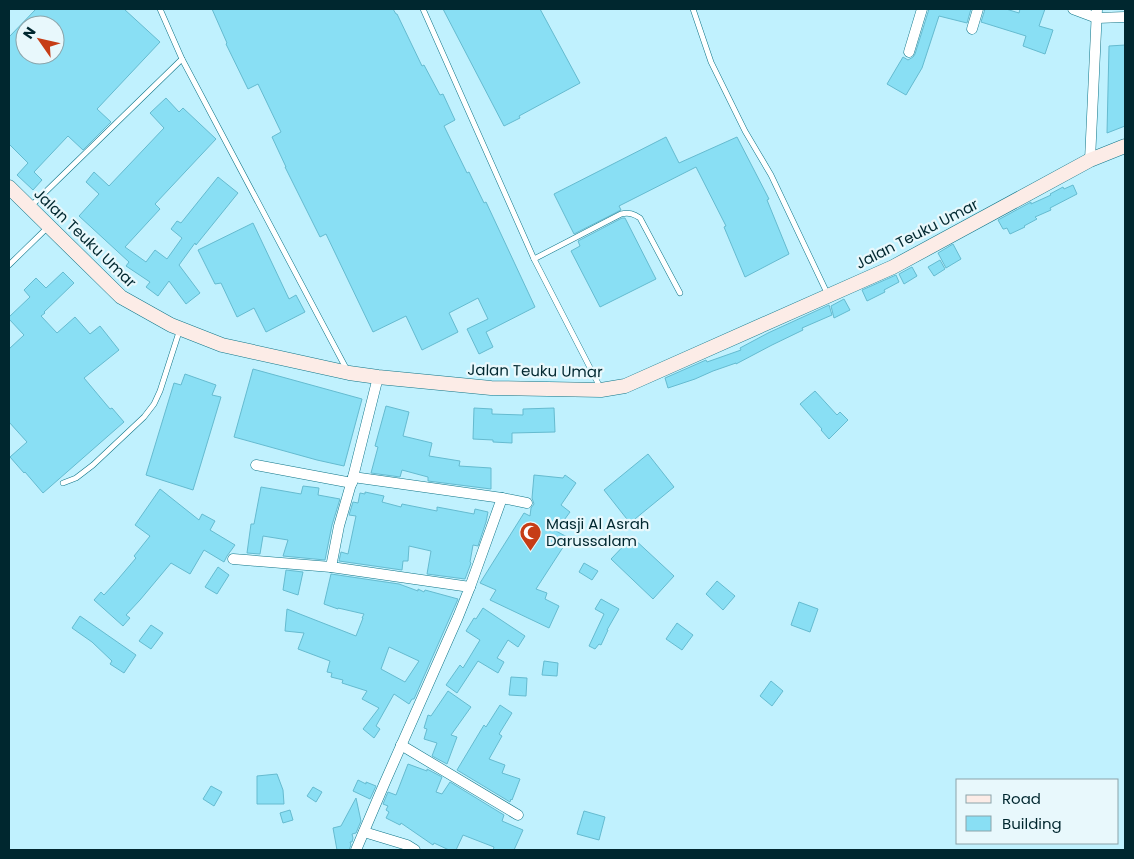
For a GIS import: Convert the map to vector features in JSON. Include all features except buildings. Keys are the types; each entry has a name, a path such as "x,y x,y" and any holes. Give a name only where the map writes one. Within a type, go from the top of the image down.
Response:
{"main road":[{"name":"Jalan Teuku Umar","path":"9,187 121,297 180,328 222,345 349,373 378,377 491,388 601,390 625,386 893,267 1090,160 1125,146"}],"street":[{"path":"909,52 922,9"},
{"path":"972,30 978,9"},
{"path":"1073,9 1097,14 1125,16"},
{"path":"1090,160 1097,14"},
{"path":"331,567 339,526 378,377"},
{"path":"256,465 352,480 502,498 527,503"},
{"path":"356,850 458,617 502,498"},
{"path":"233,559 331,567 470,586"},
{"path":"401,745 518,815"},
{"path":"364,832 408,845 415,850"}],"lane":[{"path":"160,9 182,59 349,373"},
{"path":"423,9 534,259 601,390"},
{"path":"693,9 711,62 745,131 772,175 828,295"},
{"path":"30,208 182,59"},
{"path":"534,259 622,214 635,214 640,218 680,293"},
{"path":"9,265 49,226"},
{"path":"62,483 76,478 93,464 144,417 154,404 180,328"}],"place":[{"name":"Masji Al Asrah Darussalam","path":"530,552"}]}
